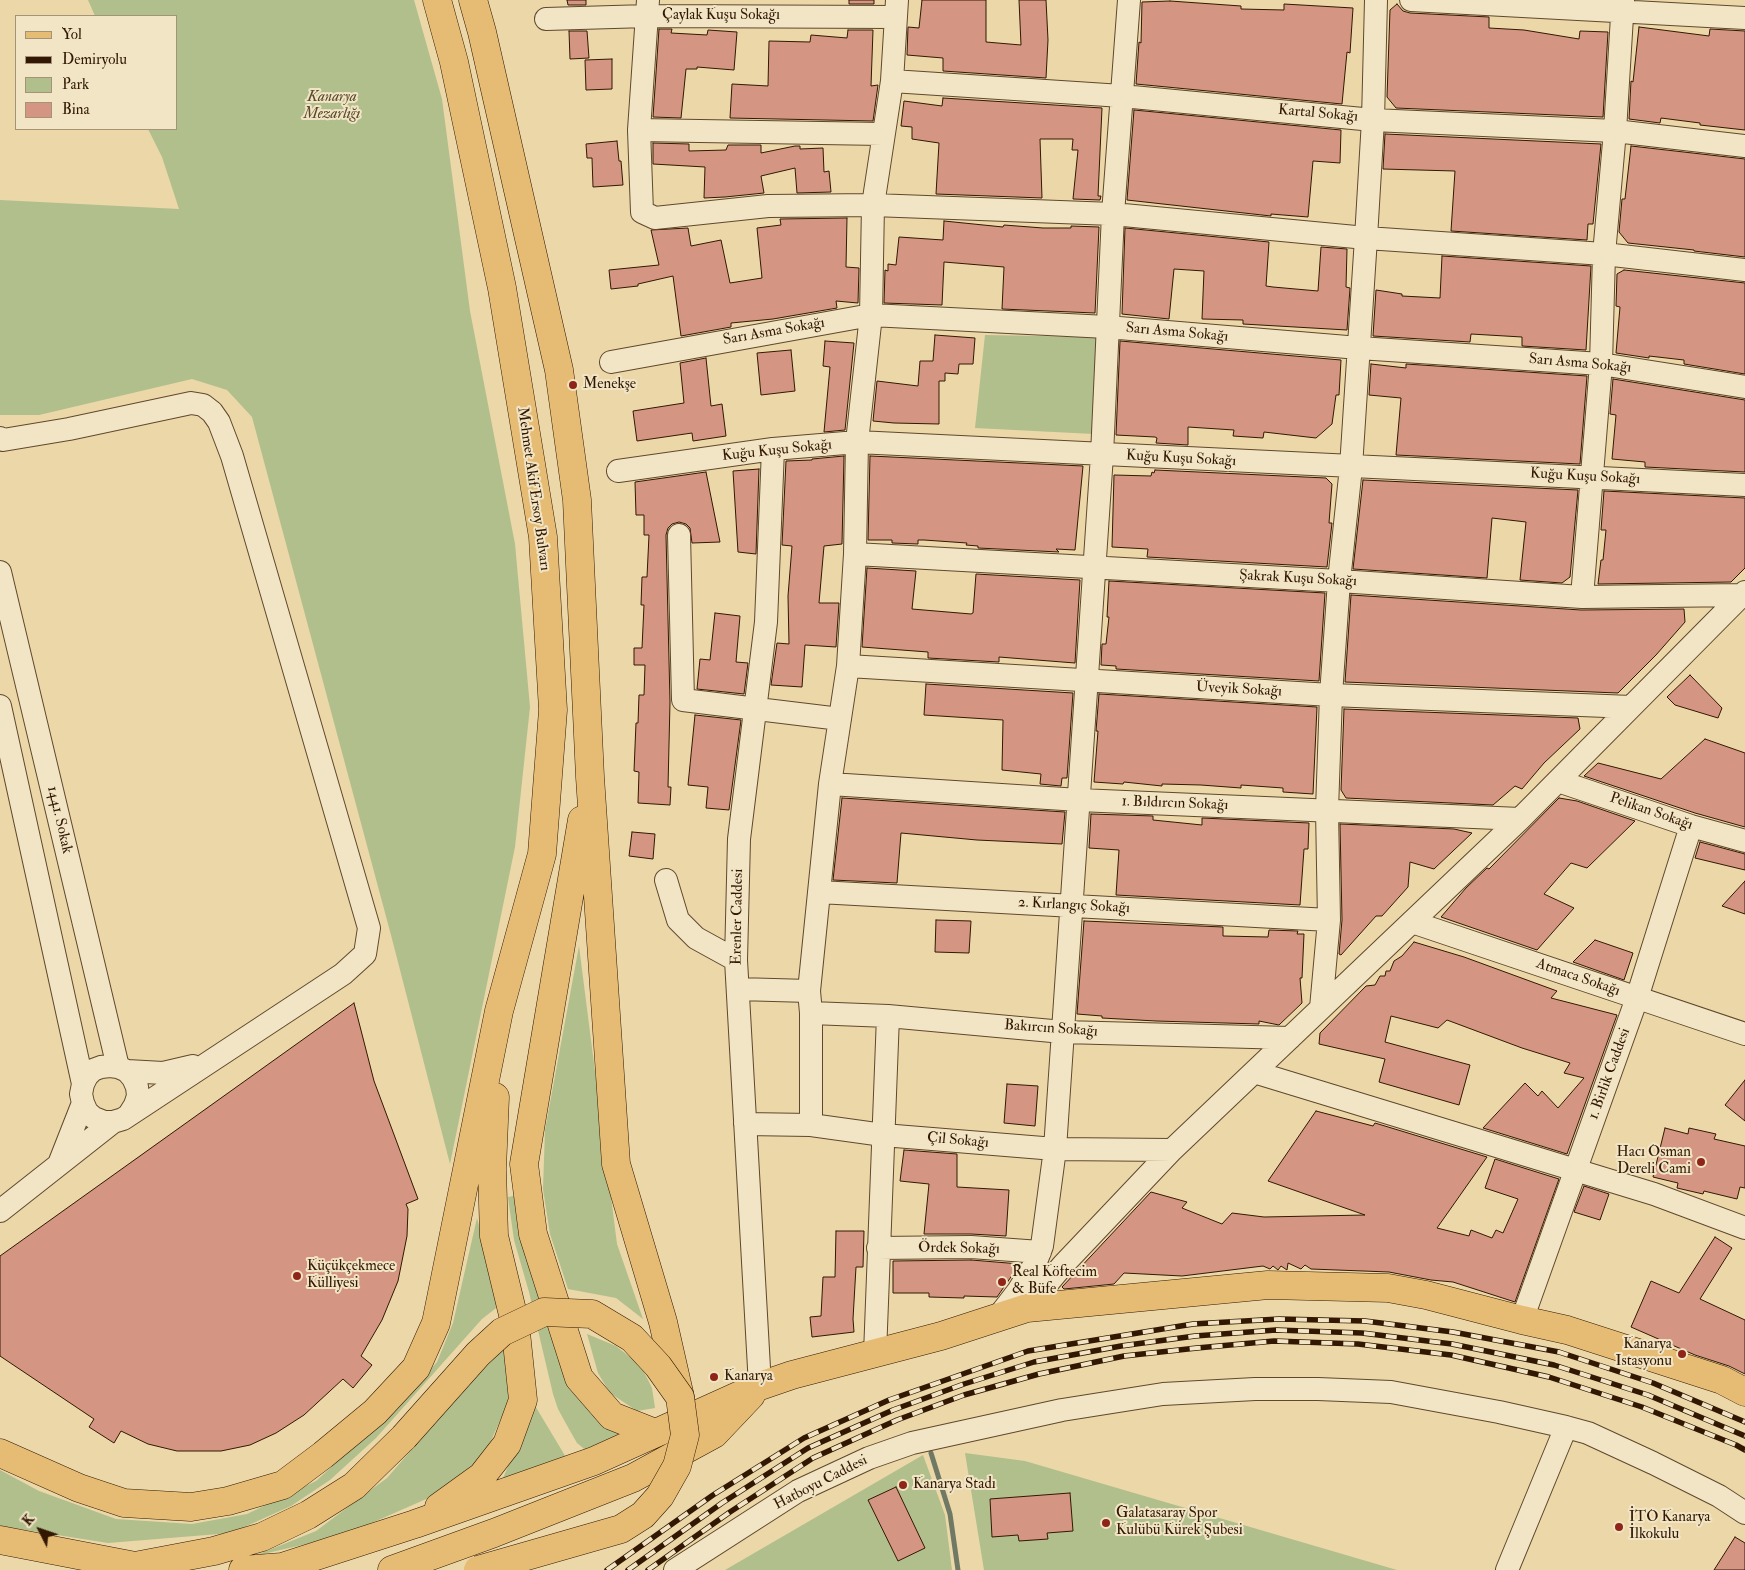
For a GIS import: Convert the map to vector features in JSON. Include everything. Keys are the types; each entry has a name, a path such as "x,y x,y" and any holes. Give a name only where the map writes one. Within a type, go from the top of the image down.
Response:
{"main road":[{"name":"Mehmet Akif Ersoy Bulvarı","path":"437,0 454,62 504,298 543,537 553,701 542,854 498,1010"},
{"path":"473,0 482,32 559,370 576,500 590,777 616,1164 662,1322 680,1397 685,1435 677,1466 660,1496 643,1515 621,1529 478,1570"},
{"path":"590,777 524,1164 533,1234 579,1378 612,1416 656,1433"},
{"path":"0,1453 79,1488 124,1503 191,1507 228,1502 283,1485 375,1412 416,1368 436,1322 498,1010"},
{"path":"415,1524 482,1476 507,1444 524,1400 515,1324 494,1236 492,1169 498,1010"},
{"path":"243,1570 282,1567 415,1524 594,1461 760,1386 941,1336 1027,1308 1268,1285 1374,1287 1402,1290 1567,1330 1722,1380 1745,1392"},
{"path":"135,1566 214,1551 262,1537 308,1515 354,1486 404,1437 478,1354 502,1332 544,1312 592,1314 632,1338 658,1366 680,1397"},
{"path":"392,1570 494,1533 633,1478 714,1434 760,1386"},
{"path":"0,1540 135,1566 179,1570"}],"street":[{"path":"998,1317 1018,1291 1040,1252 1055,1149 1102,455 1113,214 1129,0"},
{"path":"1322,1008 1329,920 1327,810 1331,695 1339,580 1351,467 1374,120 1376,0"},
{"path":"1411,0 1622,6 1745,18"},
{"path":"1582,598 1601,364 1604,254 1622,6"},
{"path":"648,8 639,130 642,212 655,218 768,206 872,205 1113,214 1366,238 1604,254 1745,270"},
{"name":"Çaylak Kuşu Sokağı","path":"546,19 648,8 896,8"},
{"path":"811,1125 811,1013 809,991 830,784 848,666 855,554 857,442 870,315 872,205 892,81 896,8"},
{"name":"Kartal Sokağı","path":"892,81 1122,96 1374,120 1614,131 1745,146"},
{"path":"639,130 882,134"},
{"name":"Sarı Asma Sokağı","path":"610,362 870,315 1107,327 1359,348 1601,364 1745,386"},
{"path":"0,1211 59,1164 122,1118 344,974 364,954 369,928 232,456 219,422 212,412 203,405 191,403 69,430 1,440"},
{"name":"Kuğu Kuşu Sokağı","path":"618,471 773,449 857,442 1745,485"},
{"name":"Erenler Caddesi","path":"760,1386 736,960 739,838 766,622 773,449"},
{"path":"679,535 683,700 840,719"},
{"name":"Şakrak Kuşu Sokağı","path":"855,554 1339,580 1582,598 1744,593"},
{"name":"1441. Sokak","path":"0,572 122,1069"},
{"path":"1027,1308 1056,1273 1172,1150 1520,819 1631,707 1735,616 1744,593"},
{"name":"Üveyik Sokağı","path":"848,666 1087,682 1331,695 1631,707"},
{"path":"0,706 87,1112 94,1118 104,1122 122,1118 135,1105 138,1096 137,1087 133,1078 122,1069"},
{"name":"Pelikan Sokağı","path":"1558,781 1691,826 1745,841"},
{"name":"1. Bıldırcın Sokağı","path":"830,784 1079,800 1520,819"},
{"name":"1. Birlik Caddesi","path":"1522,1320 1637,998 1691,826"},
{"path":"666,880 678,920 696,938 736,960"},
{"name":"2. Kırlangıç Sokağı","path":"819,892 1329,920"},
{"name":"Atmaca Sokağı","path":"1412,922 1745,1034"},
{"path":"738,989 809,991"},
{"name":"Bakırcın Sokağı","path":"811,1013 888,1016 1063,1032 1290,1038"},
{"path":"875,1354 888,1016"},
{"path":"59,1164 93,1070 110,1066 163,1073 208,1062"},
{"path":"1254,1072 1654,1194 1745,1228"},
{"name":"Çil Sokağı","path":"745,1124 811,1125 883,1135 1055,1149 1172,1150"},
{"name":"Ördek Sokağı","path":"878,1248 971,1247 1040,1252"},
{"path":"1056,1273 1053,1280 1053,1291 1060,1301 1070,1303"},
{"name":"Hatboyu Caddesi","path":"675,1570 798,1491 869,1458 912,1443 1062,1410 1163,1394 1255,1389 1391,1392 1499,1412 1566,1427 1588,1433 1653,1463 1718,1496 1745,1513"},
{"path":"1507,1570 1566,1427"}],"green space":[{"name":"Kanarya Mezarlığı","path":"88,0 414,0 442,99 470,311 515,544 530,707 515,847 450,1164 391,935 252,417 227,390 192,379 39,415 0,415 0,200 179,209 162,157 148,130 178,130 178,15 95,15"},
{"path":"985,335 1097,337 1094,434 975,428"},
{"path":"579,946 617,1244 643,1319 616,1298 568,1289 550,1234 543,1189 545,1130"},
{"path":"514,1196 541,1291 630,1435 588,1452 577,1443 558,1409 553,1394 529,1292 514,1240 508,1197"},
{"path":"477,1218 500,1305 482,1319 376,1438 330,1480 291,1506 231,1533 108,1543 0,1526 0,1470 39,1491 116,1519 192,1524 247,1514 316,1481 398,1406 437,1362 453,1323"},
{"path":"587,1334 616,1346 641,1366 652,1388 655,1408 637,1411 610,1393 598,1373"},
{"path":"510,1341 508,1403 485,1454 449,1489 342,1536 254,1556 316,1531 387,1478 454,1401"},
{"path":"534,1404 567,1459 501,1483"},
{"name":"Galatasaray Spor Kulübü Kürek Şubesi","path":"965,1453 1025,1461 1397,1570 984,1570"},
{"name":"Kanarya Stadı","path":"923,1455 945,1515 952,1570 725,1570"}],"building":[{"path":"567,0 586,0 586,5 568,5"},
{"path":"849,0 874,0 874,4 849,4"},
{"path":"922,0 986,0 986,42 1021,45 1019,0 1046,0 1048,40 1046,78 943,71 943,58 907,55 908,27 919,28"},
{"path":"1170,1 1241,6 1241,9 1284,10 1284,4 1353,8 1350,53 1347,52 1342,104 1136,84 1139,42 1141,43 1142,2"},
{"path":"1397,4 1403,11 1410,13 1489,17 1489,28 1524,30 1579,39 1580,31 1608,32 1603,117 1396,108 1387,97 1390,10"},
{"path":"1639,27 1709,36 1710,29 1745,31 1745,130 1661,118 1660,123 1629,119 1631,81 1633,82"},
{"path":"659,29 672,29 671,33 707,35 708,30 737,32 734,70 697,67 697,69 686,69 681,118 653,117"},
{"path":"848,30 873,30 871,86 878,85 873,121 730,118 732,84 768,86 769,41 810,42 811,35 847,38"},
{"path":"569,31 587,31 589,58 570,59"},
{"path":"612,59 612,89 586,90 585,60"},
{"path":"943,98 1102,108 1098,196 1101,196 1100,200 1073,199 1078,150 1072,150 1073,139 1040,139 1042,198 936,194 939,143 912,139 912,127 901,126 904,101 942,106"},
{"path":"1134,110 1341,130 1340,163 1313,161 1308,217 1271,214 1271,216 1127,200"},
{"path":"1385,134 1601,144 1593,224 1588,224 1587,240 1451,231 1455,171 1383,169"},
{"path":"617,141 623,185 593,187 592,158 587,158 586,144"},
{"path":"653,143 689,144 689,151 726,150 728,145 761,145 761,153 795,146 800,146 800,149 823,148 824,172 829,171 831,192 797,193 795,168 761,176 764,193 704,198 705,167 653,164"},
{"path":"1631,146 1745,159 1745,257 1628,243 1619,232 1622,199 1625,199"},
{"path":"847,218 846,267 859,268 858,303 836,301 837,308 773,319 731,323 731,327 681,336 673,276 638,284 638,286 611,289 609,270 659,265 651,230 688,228 691,246 721,240 730,283 762,278 757,228 781,225 780,219"},
{"path":"944,221 1003,227 1004,225 1043,228 1099,227 1095,313 1002,309 1004,267 944,262 942,305 884,303 885,270 888,271 888,264 896,265 899,237 943,240"},
{"path":"1125,228 1269,242 1266,286 1273,287 1318,291 1321,247 1347,249 1346,287 1350,288 1347,330 1243,324 1243,320 1202,319 1204,271 1174,269 1169,319 1122,314"},
{"path":"1442,256 1591,266 1586,350 1522,346 1522,337 1471,334 1470,342 1373,336 1376,290 1402,294 1402,296 1440,298"},
{"path":"1624,270 1745,283 1745,374 1684,364 1684,360 1649,356 1649,358 1616,353 1620,307 1616,306 1617,274"},
{"path":"935,335 975,338 973,364 959,364 958,374 945,373 945,381 939,381 939,424 873,421 877,381 918,386 920,361 933,361"},
{"path":"825,341 854,343 845,430 824,432 830,367 823,366"},
{"path":"1120,341 1341,360 1339,395 1336,395 1332,424 1316,438 1264,432 1263,438 1233,436 1234,430 1188,427 1188,445 1156,443 1157,438 1155,437 1116,435"},
{"path":"791,350 795,391 761,395 757,353"},
{"path":"706,358 711,406 722,404 726,436 693,441 692,433 637,441 633,411 684,403 680,363"},
{"path":"1371,364 1406,368 1406,364 1587,376 1580,464 1396,455 1401,398 1369,395"},
{"path":"1613,379 1745,400 1745,472 1645,467 1645,462 1612,459 1616,415 1610,414"},
{"path":"844,456 842,544 824,546 819,603 839,603 836,647 805,645 802,687 771,685 777,643 789,644 788,596 792,546 782,545 786,461"},
{"path":"870,456 1083,466 1075,550 1056,549 1059,552 978,548 978,546 966,545 967,543 924,540 918,540 918,544 892,543 892,540 868,540"},
{"path":"759,469 756,554 738,552 733,471"},
{"path":"1155,470 1326,478 1332,484 1329,523 1332,523 1327,567 1147,557 1148,549 1112,547 1114,475 1151,476"},
{"path":"706,472 720,542 692,543 690,528 686,524 679,522 672,524 668,528 666,535 670,702 668,787 671,787 670,805 638,803 639,772 634,771 636,723 638,723 639,695 644,695 645,665 634,665 634,648 642,648 644,605 641,605 642,577 647,577 649,535 644,535 644,515 636,515 635,482"},
{"path":"1363,480 1578,490 1570,577 1562,583 1520,580 1526,522 1492,518 1487,578 1353,569"},
{"path":"1604,491 1745,498 1745,568 1731,582 1598,584 1606,530 1601,530"},
{"path":"867,568 916,571 912,609 971,614 973,613 976,574 1080,580 1075,663 999,657 999,662 928,658 928,652 862,647"},
{"path":"1109,581 1325,593 1319,681 1116,669 1116,666 1101,665 1102,644 1106,644 1109,617 1107,617"},
{"path":"1351,595 1581,610 1684,609 1685,622 1656,655 1618,693 1345,682"},
{"path":"715,613 740,616 736,662 748,663 744,694 697,689 700,659 710,660"},
{"path":"1690,675 1722,708 1718,718 1675,705 1667,697"},
{"path":"926,684 1073,693 1067,778 1062,778 1061,786 1040,784 1041,774 1002,770 1003,720 924,715"},
{"path":"1099,694 1317,707 1313,794 1283,792 1283,788 1241,785 1241,788 1094,782"},
{"path":"1344,709 1578,718 1580,729 1544,763 1522,789 1515,786 1493,805 1346,798 1341,790"},
{"path":"695,715 741,720 729,810 706,808 708,787 688,785"},
{"path":"1705,739 1745,753 1745,827 1695,813 1584,776 1598,763 1661,779"},
{"path":"842,798 1065,812 1062,844 977,840 901,833 897,883 833,880"},
{"path":"1559,798 1577,801 1635,821 1587,868 1571,863 1544,894 1574,908 1537,950 1441,917 1466,888 1487,868 1489,869"},
{"path":"1091,814 1153,816 1153,820 1202,825 1202,818 1309,823 1308,849 1304,849 1300,905 1116,895 1119,850 1089,848"},
{"path":"1340,824 1454,829 1472,833 1434,869 1410,862 1408,887 1382,916 1376,916 1341,955 1339,954 1342,920"},
{"path":"632,832 655,834 653,859 629,856"},
{"path":"1700,842 1745,854 1745,870 1695,858"},
{"path":"1745,881 1745,914 1722,906"},
{"path":"936,920 971,921 969,953 935,952"},
{"path":"1084,921 1223,927 1223,936 1268,937 1269,930 1298,931 1297,934 1304,934 1302,978 1300,978 1302,1003 1279,1025 1259,1021 1259,1024 1156,1021 1102,1018 1102,1016 1077,1014"},
{"path":"1595,940 1633,953 1624,980 1573,962"},
{"path":"1414,942 1464,957 1557,991 1551,998 1617,1015 1567,1154 1483,1128 1525,1083 1538,1096 1542,1091 1558,1108 1584,1078 1564,1073 1570,1063 1522,1048 1447,1020 1438,1028 1391,1016 1385,1042 1470,1065 1459,1105 1379,1082 1385,1059 1319,1044 1320,1033 1366,986 1375,985 1380,976 1385,976 1386,971 1390,971 1394,961 1402,956"},
{"path":"354,1003 374,1081 418,1199 406,1204 408,1209 407,1236 398,1281 382,1320 361,1356 372,1365 353,1388 343,1379 304,1415 276,1433 250,1445 221,1451 177,1451 148,1444 121,1431 114,1443 89,1427 94,1419 0,1356 0,1256"},
{"path":"1745,1080 1745,1121 1725,1105"},
{"path":"1007,1084 1038,1086 1035,1126 1004,1123"},
{"path":"1316,1111 1373,1126 1375,1123 1487,1157 1437,1228 1469,1236 1471,1230 1492,1238 1496,1230 1503,1233 1518,1199 1485,1188 1495,1159 1559,1179 1515,1302 1453,1282 1389,1272 1311,1269 1305,1265 1301,1269 1288,1263 1287,1270 1281,1266 1278,1270 1273,1266 1270,1269 1263,1266 1182,1276 1124,1273 1114,1284 1064,1289 1062,1287 1151,1192 1187,1202 1182,1208 1222,1224 1232,1213 1264,1217 1365,1215 1268,1181"},
{"name":"Hacı Osman Dereli Cami","path":"1665,1128 1688,1134 1689,1128 1716,1134 1714,1139 1745,1146 1745,1188 1740,1187 1737,1199 1704,1191 1703,1194 1677,1188 1678,1183 1653,1177"},
{"path":"904,1150 957,1154 957,1187 1009,1190 1006,1236 924,1234 929,1184 900,1181"},
{"path":"1584,1186 1609,1194 1600,1220 1574,1212"},
{"path":"836,1231 864,1231 863,1267 856,1267 854,1332 812,1337 810,1317 821,1316 823,1277 835,1277"},
{"path":"1715,1237 1732,1248 1700,1299 1745,1320 1745,1374 1631,1327 1651,1281 1679,1293"},
{"path":"971,1260 1020,1264 997,1297 929,1297 929,1293 893,1293 893,1261"},
{"path":"896,1487 925,1548 898,1561 868,1500"},
{"path":"1070,1493 1073,1531 1047,1533 1048,1539 1019,1541 1018,1535 992,1537 990,1499"},
{"path":"1735,1537 1745,1543 1745,1570 1714,1570"}],"waterway":[{"path":"931,1453 950,1514 958,1570"}],"railway":[{"path":"607,1570 713,1495 804,1438 889,1400 1028,1351 1193,1324 1279,1319 1365,1321 1453,1332 1559,1352 1653,1383 1745,1422"},
{"path":"628,1570 722,1503 808,1448 893,1410 964,1384 1034,1362 1121,1346 1195,1336 1276,1330 1362,1333 1452,1344 1554,1365 1648,1395 1745,1436"},
{"path":"648,1570 730,1512 813,1458 897,1420 964,1395 1039,1374 1124,1356 1197,1348 1274,1341 1358,1344 1451,1355 1549,1377 1642,1407 1745,1450"}],"place":[{"name":"Menekşe","path":"573,385"},
{"name":"Hacı Osman Dereli Cami","path":"1701,1162"},
{"name":"Küçükçekmece Külliyesi","path":"297,1276"},
{"name":"Real Köftecim & Büfe","path":"1002,1282"},
{"name":"Kanarya Istasyonu","path":"1682,1354"},
{"name":"Kanarya","path":"714,1377"},
{"name":"Kanarya Stadı","path":"903,1485"},
{"name":"Galatasaray Spor Kulübü Kürek Şubesi","path":"1106,1523"},
{"name":"İTO Kanarya İlkokulu","path":"1619,1527"}]}
